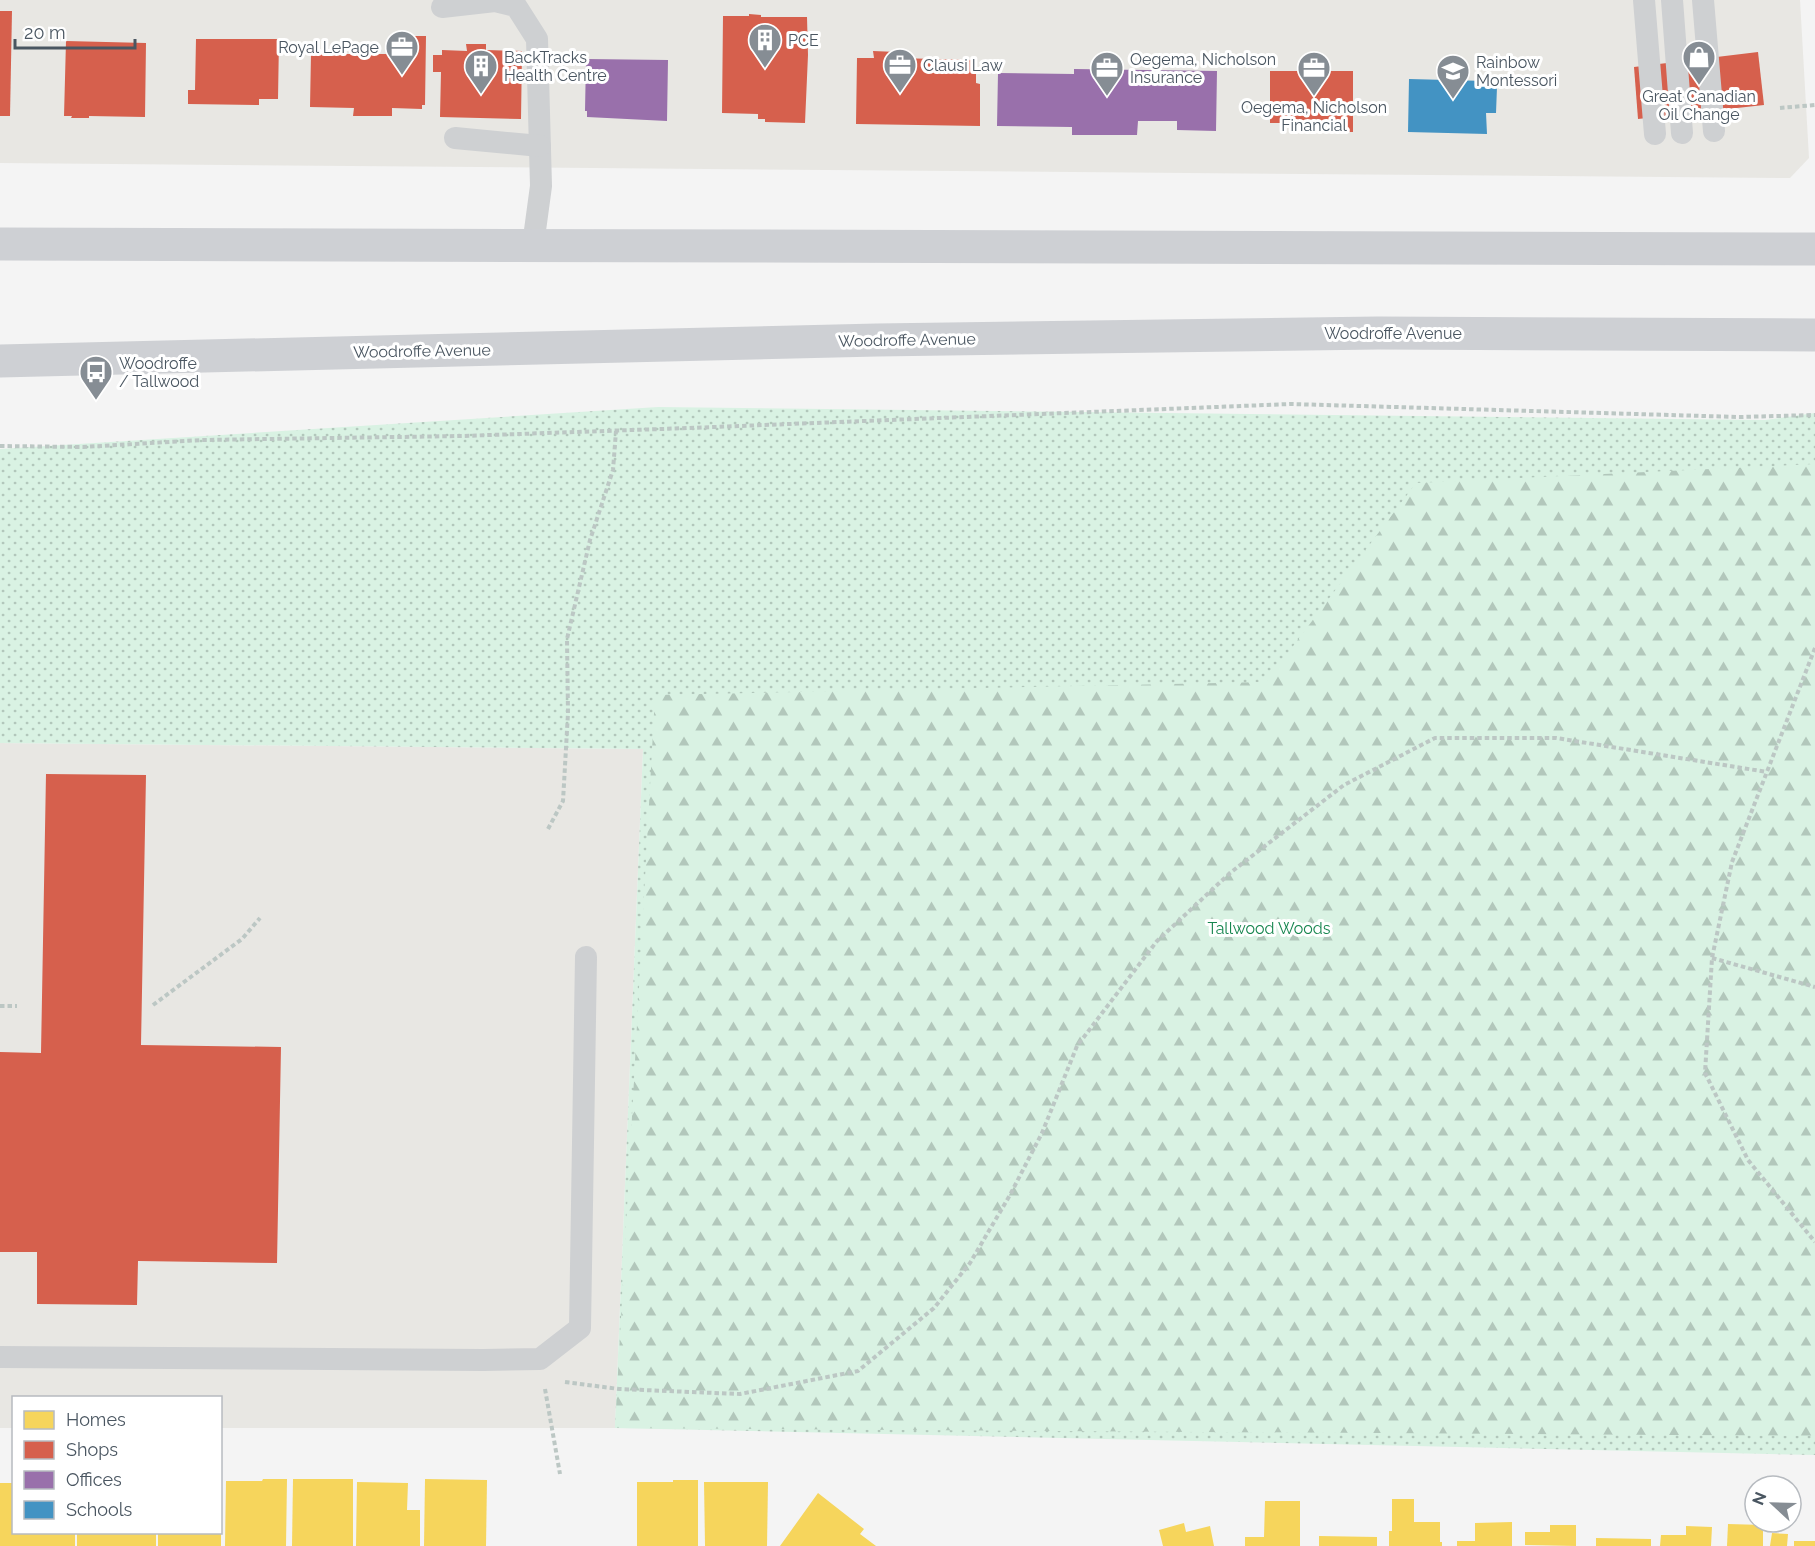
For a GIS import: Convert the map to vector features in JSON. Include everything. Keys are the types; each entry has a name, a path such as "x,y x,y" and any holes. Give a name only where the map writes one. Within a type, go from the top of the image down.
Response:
{"main road":[{"path":"0,244 1815,249"},
{"name":"Woodroffe Avenue","path":"0,361 889,340 1354,333 1815,335"}],"lane":[{"path":"1644,0 1655,134"},
{"path":"1672,0 1682,133"},
{"path":"1703,0 1714,131"},
{"path":"442,8 495,1 516,6 537,39 541,186 533,245"},
{"path":"455,138 540,146"},
{"path":"0,1357 483,1360 542,1369 580,1328 586,957"}],"path":[{"path":"1780,108 1815,105"},
{"path":"0,446 83,447 202,440 615,431 1291,404 1739,417 1815,415"},
{"path":"548,829 563,801 567,713 567,639 590,540 613,470 615,431"},
{"path":"1815,648 1732,862 1712,958 1705,1073 1748,1160 1815,1242"},
{"path":"560,1474 542,1369 619,1389 740,1394 858,1371 934,1308 970,1263 1010,1195 1042,1133 1077,1046 1157,941 1230,873 1344,785 1435,738 1556,738 1767,772"},
{"path":"153,1005 242,939 260,918"},
{"path":"1712,958 1815,987"},
{"path":"0,1006 17,1006"}],"shaded area":[{"path":"0,0 1800,0 1809,158 1790,178 0,163"},
{"path":"0,743 643,749 615,1428 222,1428 222,1396 12,1396 12,1428 0,1428"}],"green space":[{"name":"Tallwood Woods","path":"658,407 1765,420 1815,413 1815,1455 615,1428 643,749 0,743 0,449"},
{"name":"Tallwood Woods","path":"1815,464 1815,1436 615,1428 655,695 1266,682 1416,483"}],"building: Homes":[{"path":"263,1479 287,1479 286,1546 225,1546 226,1481 262,1481"},
{"path":"293,1479 353,1479 353,1546 292,1546"},
{"path":"425,1479 487,1480 486,1546 424,1546"},
{"path":"673,1480 698,1480 698,1546 637,1546 637,1482 673,1482"},
{"path":"357,1482 408,1483 407,1510 420,1510 420,1546 356,1546"},
{"path":"704,1482 768,1482 767,1546 705,1546"},
{"path":"0,1483 12,1483 12,1534 75,1534 75,1546 0,1546"},
{"path":"818,1493 864,1529 860,1534 876,1546 780,1546"},
{"path":"1392,1499 1414,1499 1414,1522 1440,1522 1442,1546 1389,1546 1389,1531 1392,1531"},
{"path":"1265,1501 1300,1501 1300,1546 1245,1546 1245,1537 1264,1537"},
{"path":"1512,1522 1512,1546 1457,1546 1457,1541 1475,1541 1475,1523"},
{"path":"1184,1523 1186,1532 1210,1526 1214,1546 1163,1546 1159,1530"},
{"path":"1728,1524 1743,1524 1743,1534 1763,1534 1763,1546 1727,1546"},
{"path":"1550,1525 1576,1525 1576,1546 1525,1545 1525,1532 1550,1532"},
{"path":"1686,1526 1712,1527 1711,1546 1660,1546 1661,1535 1686,1535"},
{"path":"77,1534 156,1534 156,1546 77,1546"},
{"path":"158,1534 221,1534 221,1546 158,1546"},
{"path":"1772,1534 1788,1534 1787,1546 1770,1546"},
{"path":"1319,1536 1377,1537 1377,1546 1319,1546"},
{"path":"1596,1538 1651,1539 1651,1546 1596,1546"},
{"path":"1794,1541 1815,1541 1815,1546 1794,1546"}],"building: Shops":[{"path":"0,11 12,11 10,116 0,116"},
{"name":"PCE","path":"749,14 761,15 761,17 807,17 805,123 765,122 765,119 758,119 758,114 722,113 723,16 749,16"},
{"path":"389,36 426,36 425,105 422,105 422,109 392,108 392,116 353,116 354,108 310,107 311,54 389,54"},
{"path":"196,39 279,39 278,99 259,99 259,105 188,104 188,90 195,90"},
{"path":"66,41 146,43 145,117 71,118 72,116 64,116"},
{"name":"BackTracks Health Centre","path":"466,44 486,44 486,50 522,51 521,119 440,117 441,72 433,72 433,55 442,55 442,50 467,51"},
{"path":"873,51 897,52 896,58 976,60 976,83 980,84 980,126 856,124 857,58 874,58"},
{"name":"Great Canadian Oil Change","path":"1758,52 1764,105 1638,119 1634,67"},
{"path":"1270,71 1353,71 1353,132 1314,132 1314,123 1270,123"},
{"path":"46,774 146,775 141,1045 281,1047 277,1263 138,1261 137,1305 37,1304 37,1252 0,1252 0,1052 41,1053"}],"building: Offices":[{"path":"586,59 668,60 667,121 587,117 587,111 585,111"},
{"name":"Oegema, Nicholson Insurance","path":"1074,69 1217,71 1216,131 1177,130 1177,121 1138,121 1137,135 1072,135 1072,127 997,126 998,73 1074,74"}],"building: Schools":[{"name":"Rainbow Montessori","path":"1409,79 1486,81 1486,86 1497,87 1496,113 1486,113 1487,134 1408,132"}],"place":[{"name":"PCE","path":"765,69"},
{"name":"Royal LePage","path":"402,76"},
{"name":"Great Canadian Oil Change","path":"1699,86"},
{"name":"Clausi Law","path":"900,94"},
{"name":"BackTracks Health Centre","path":"481,95"},
{"name":"Oegema, Nicholson Insurance","path":"1107,97"},
{"name":"Oegema, Nicholson Financial","path":"1314,97"},
{"name":"Rainbow Montessori","path":"1453,100"},
{"name":"Woodroffe / Tallwood","path":"96,401"}]}
